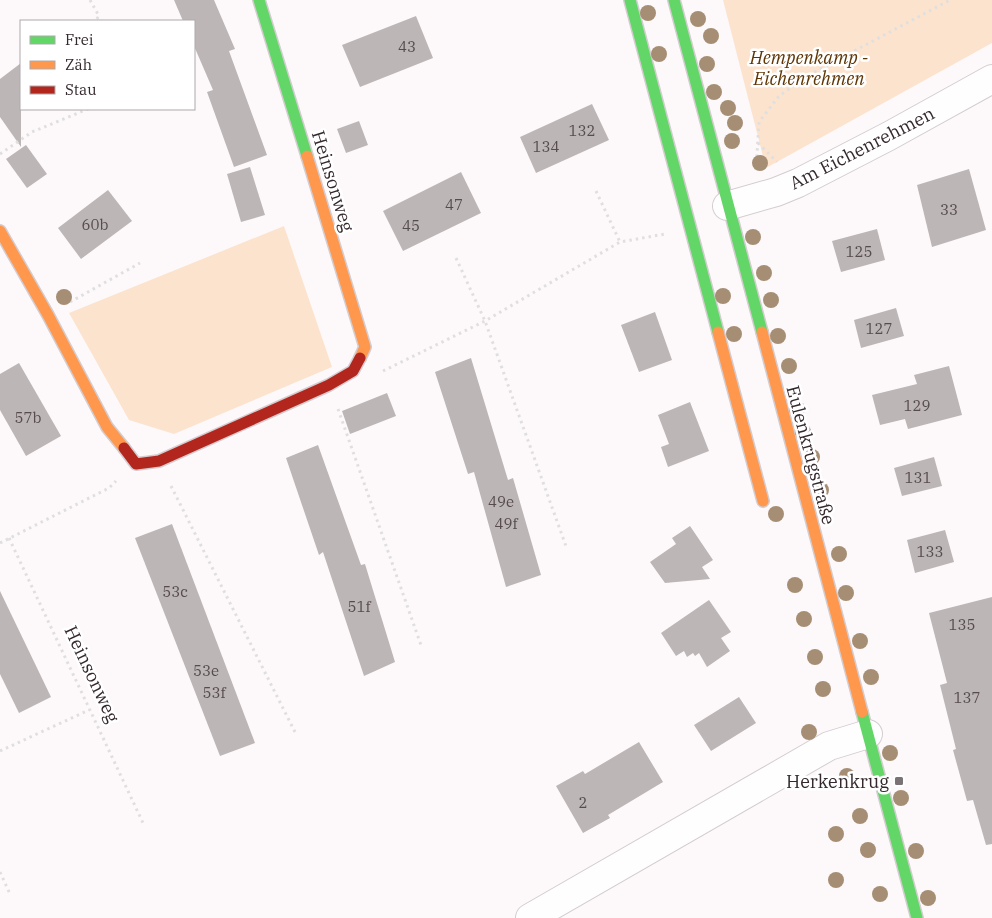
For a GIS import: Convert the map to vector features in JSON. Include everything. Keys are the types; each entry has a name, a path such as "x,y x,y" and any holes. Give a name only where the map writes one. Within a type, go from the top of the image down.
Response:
{"street":[{"name":"Heinsonweg","path":"259,0 365,346 353,371"},
{"path":"630,0 763,501"},
{"name":"Eulenkrugstraße","path":"674,0 917,918"},
{"name":"Am Eichenrehmen","path":"727,206 776,192 798,183 890,136 992,78"},
{"path":"0,231 48,314 106,427 136,464 159,461 329,385 353,371"},
{"path":"530,918 829,746 868,734"}],"path":[{"path":"90,0 99,16 96,20"},
{"path":"756,172 759,122 778,96 807,76 950,0"},
{"path":"0,154 32,132 86,110"},
{"path":"596,191 620,242"},
{"path":"353,371 387,371 485,321 620,242 691,230"},
{"path":"456,258 485,321 567,549"},
{"path":"48,314 140,263"},
{"path":"329,385 422,648"},
{"path":"159,461 295,732"},
{"path":"0,543 109,488 136,464"},
{"name":"Heinsonweg","path":"8,538 144,825"},
{"path":"0,751 89,710"},
{"path":"0,872 10,894"}],"green space":[{"name":"Hempenkamp - Eichenrehmen","path":"723,0 992,0 992,43 766,168"},
{"path":"284,226 332,367 174,434 129,420 69,313"}],"building":[{"path":"174,0 214,0 235,49 229,51 267,155 234,167 207,92 213,90 195,48 195,20 183,20"},
{"path":"416,16 433,58 360,87 342,45"},
{"path":"20,64 21,147 0,117 0,79"},
{"path":"592,104 609,140 536,173 520,137"},
{"path":"359,121 368,145 346,153 337,129"},
{"path":"26,145 47,174 27,188 6,159"},
{"path":"250,167 265,215 241,222 227,174"},
{"path":"969,169 986,230 932,247 917,185"},
{"path":"461,172 481,213 403,251 383,211"},
{"path":"108,190 132,221 81,259 58,228"},
{"path":"877,229 885,260 841,272 832,241"},
{"path":"896,308 904,336 861,348 854,320"},
{"path":"655,312 672,360 639,372 621,325"},
{"path":"471,358 508,480 513,478 541,575 506,587 474,472 468,474 435,372"},
{"path":"19,363 61,436 26,456 0,410 0,374"},
{"path":"949,366 962,415 908,429 905,419 880,425 872,395 917,384 914,375"},
{"path":"387,393 396,416 350,434 342,411"},
{"path":"690,402 709,451 668,467 661,447 669,444 658,415"},
{"path":"318,445 361,565 365,564 395,662 364,676 323,552 319,555 286,458"},
{"path":"934,457 942,486 902,496 894,468"},
{"path":"172,524 255,743 220,756 135,538"},
{"path":"690,526 713,560 702,567 710,579 665,583 650,562 676,544 672,538"},
{"path":"945,530 954,562 915,573 907,540"},
{"path":"0,591 51,697 19,713 0,674"},
{"path":"992,597 992,844 986,845 973,800 967,801 953,750 956,749 940,685 947,683 929,613"},
{"path":"709,600 731,632 721,638 730,651 707,667 699,653 695,656 693,653 687,657 684,651 676,656 661,633"},
{"path":"739,697 756,723 711,751 694,725"},
{"path":"639,742 663,782 608,815 610,818 583,833 556,786 583,771 585,774"}],"traffic: fast":[{"path":"259,0 307,156"},
{"path":"630,0 718,332"},
{"path":"674,0 762,332"},
{"path":"862,712 917,918"}],"traffic: slow":[{"path":"307,156 365,347 360,358"},
{"path":"0,231 48,315 107,427 124,448"},
{"path":"718,332 763,501"},
{"path":"762,332 862,712"}],"traffic: jam":[{"path":"124,448 136,464 159,461 329,385 353,371 360,358"}],"place":[{"name":"Herkenkrug","path":"899,781"}]}
